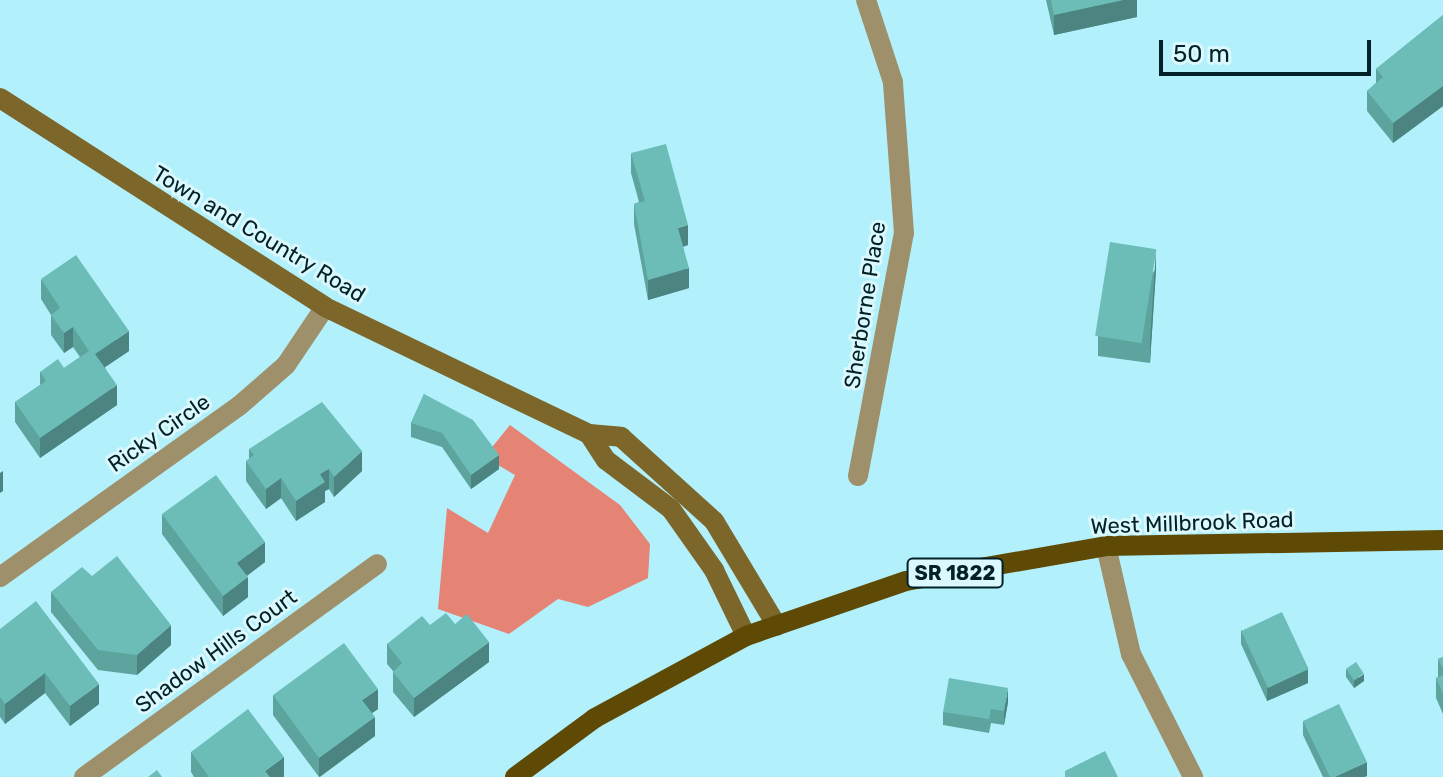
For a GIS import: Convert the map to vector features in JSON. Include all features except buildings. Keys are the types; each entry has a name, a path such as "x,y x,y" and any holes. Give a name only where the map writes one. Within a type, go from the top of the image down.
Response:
{"main road":[{"name":"West Millbrook Road","path":"515,777 595,718 746,636 906,581 1106,546 1443,540"}],"street":[{"name":"Sherborne Place","path":"858,476 904,233 893,82 866,0"},
{"name":"Town and Country Road","path":"0,98 325,307 589,434 621,437 679,483 747,566 777,626"},
{"name":"Ricky Circle","path":"0,577 239,406 286,365 325,307"},
{"name":"Town and Country Road","path":"589,434 606,460 671,509 714,570 746,636"},
{"path":"1106,546 1131,654 1193,777"},
{"name":"Shadow Hills Court","path":"84,777 377,564"}],"shaded area":[{"path":"510,425 620,505 650,544 648,578 588,607 558,599 509,634 438,609 447,508 488,533 515,475 484,457"}]}
